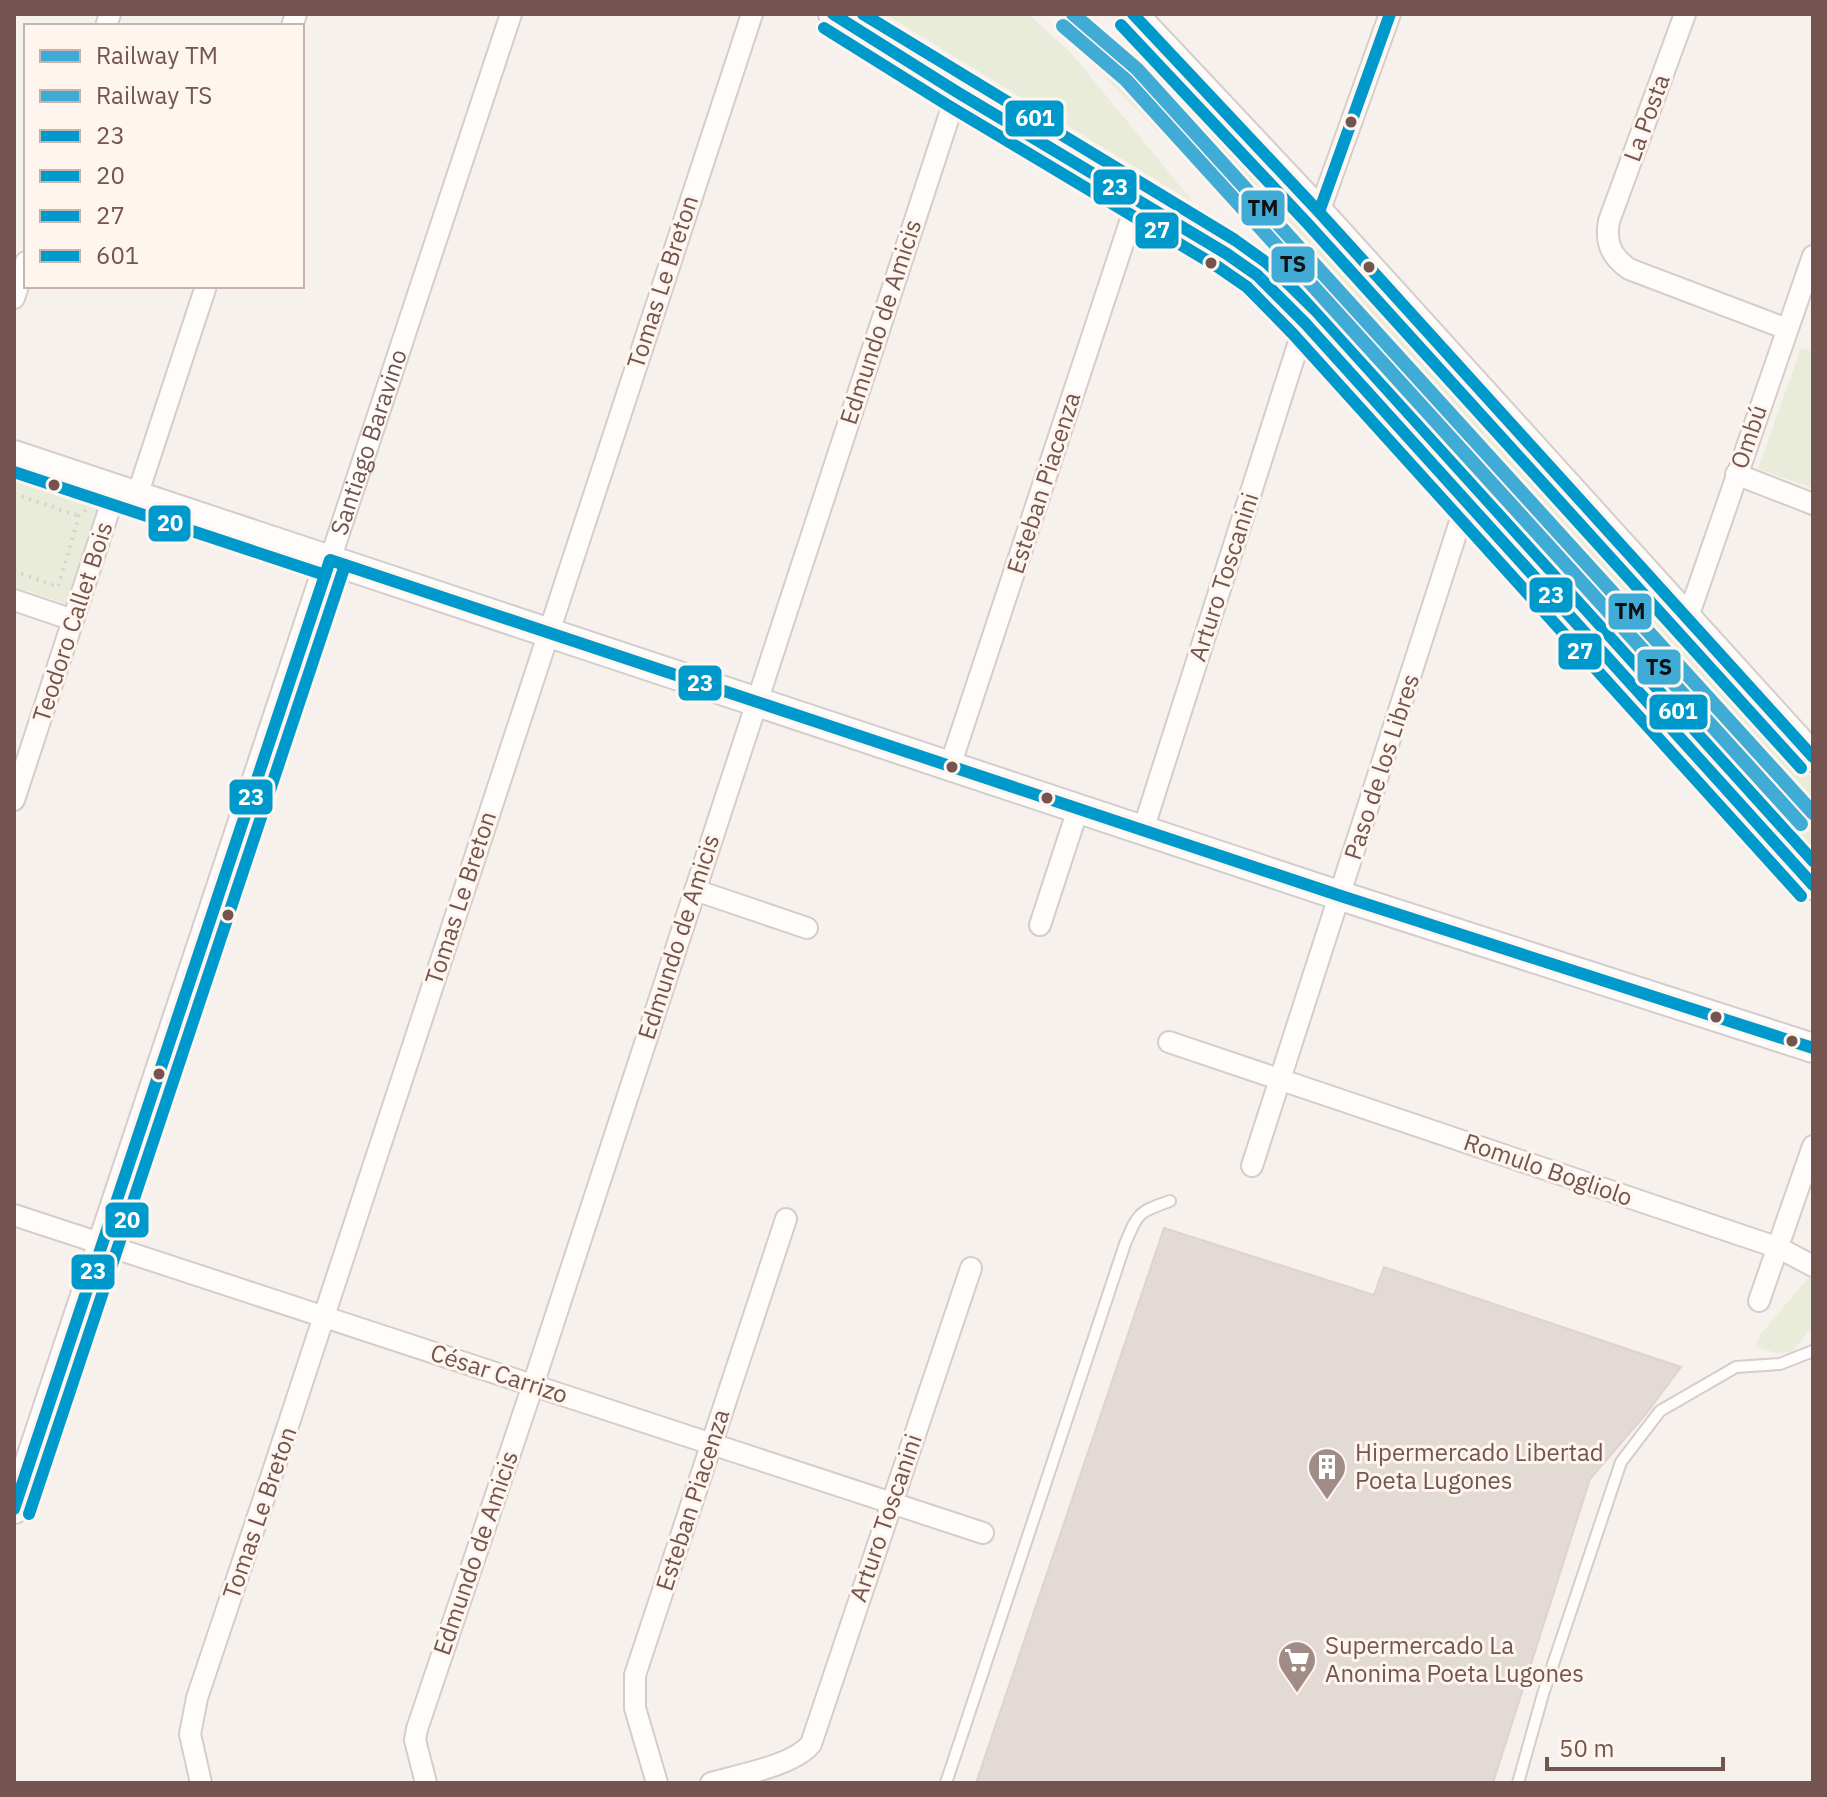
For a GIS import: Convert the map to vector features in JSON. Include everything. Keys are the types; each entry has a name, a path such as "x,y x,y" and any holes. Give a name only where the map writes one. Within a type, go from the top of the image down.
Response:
{"main road":[{"path":"833,14 1257,275 1305,323 1813,885"},
{"path":"1133,14 1319,212 1813,757"},
{"path":"14,455 1341,896 1813,1048"},
{"name":"Santiago Baravino","path":"14,1509 330,560"}],"street":[{"name":"Santiago Baravino","path":"330,560 511,14"},
{"name":"Tomas Le Breton","path":"201,1783 190,1734 192,1716 752,14"},
{"path":"1319,212 1390,14"},
{"name":"La Posta","path":"1685,14 1609,221 1609,247 1629,269 1787,329"},
{"name":"Edmundo de Amicis","path":"426,1783 415,1740 417,1729 957,92"},
{"name":"Esteban Piacenza","path":"950,766 1137,201"},
{"name":"Ombú","path":"1687,620 1813,256"},
{"path":"14,298 24,268"},
{"name":"Teodoro Callet Bois","path":"14,800 73,620 127,493 205,288"},
{"name":"Arturo Toscanini","path":"1143,830 1305,323"},
{"path":"1736,474 1813,504"},
{"name":"Paso de los Libres","path":"1252,1166 1466,503"},
{"path":"14,600 73,620"},
{"path":"1040,925 1078,809"},
{"path":"695,890 807,928"},
{"name":"Romulo Bogliolo","path":"1169,1042 1779,1248 1813,1266"},
{"path":"1759,1301 1813,1146"},
{"name":"César Carrizo","path":"14,1215 983,1533"},
{"name":"Esteban Piacenza","path":"657,1783 635,1708 635,1675 786,1219"},
{"name":"Arturo Toscanini","path":"711,1783 790,1759 804,1753 811,1744 971,1268"}],"lane":[{"path":"946,1783 1125,1244 1143,1210 1170,1201"},
{"path":"1518,1783 1543,1694 1621,1462 1660,1411 1736,1367 1780,1364 1813,1351"}],"path":[{"path":"14,494 79,516 58,587 14,571"}],"green space":[{"path":"885,14 1028,14 1071,53 1194,203"},
{"path":"1086,58 1162,62 1813,779 1813,848 1377,354"},
{"path":"1801,348 1813,352 1813,488 1758,469"},
{"path":"14,481 97,509 69,605 14,587"},
{"path":"1809,1277 1813,1279 1813,1326 1792,1352 1777,1353 1756,1347 1760,1335"}],"building":[{"name":"Hipermercado Libertad Poeta Lugones","path":"1164,1228 1374,1295 1384,1267 1681,1367 1590,1479 1493,1783 976,1783"}],"rail line":[{"name":"TM","path":"1073,14 1137,69 1813,813"},
{"name":"TS","path":"1063,26 1126,80 1801,824"}],"transit line":[{"name":"23","path":"833,14 1257,275 1305,323 1813,885"},
{"name":"601","path":"863,14 1235,240 1267,263 1317,312 1813,861"},
{"name":"23","path":"1133,14 1319,212 1813,757"},
{"name":"23","path":"1319,212 1390,14"},
{"name":"27","path":"1121,25 1307,223 1801,768"},
{"name":"27","path":"824,28 1247,287 1293,334 1801,896"},
{"name":"20","path":"14,472 325,575"},
{"name":"23","path":"330,560 1341,896 1813,1048"},
{"name":"23","path":"14,1509 330,560"},
{"name":"20","path":"29,1514 345,565"}],"place":[{"name":"Hipermercado Libertad Poeta Lugones","path":"1327,1501"},
{"name":"Supermercado La Anonima Poeta Lugones","path":"1297,1694"}]}
